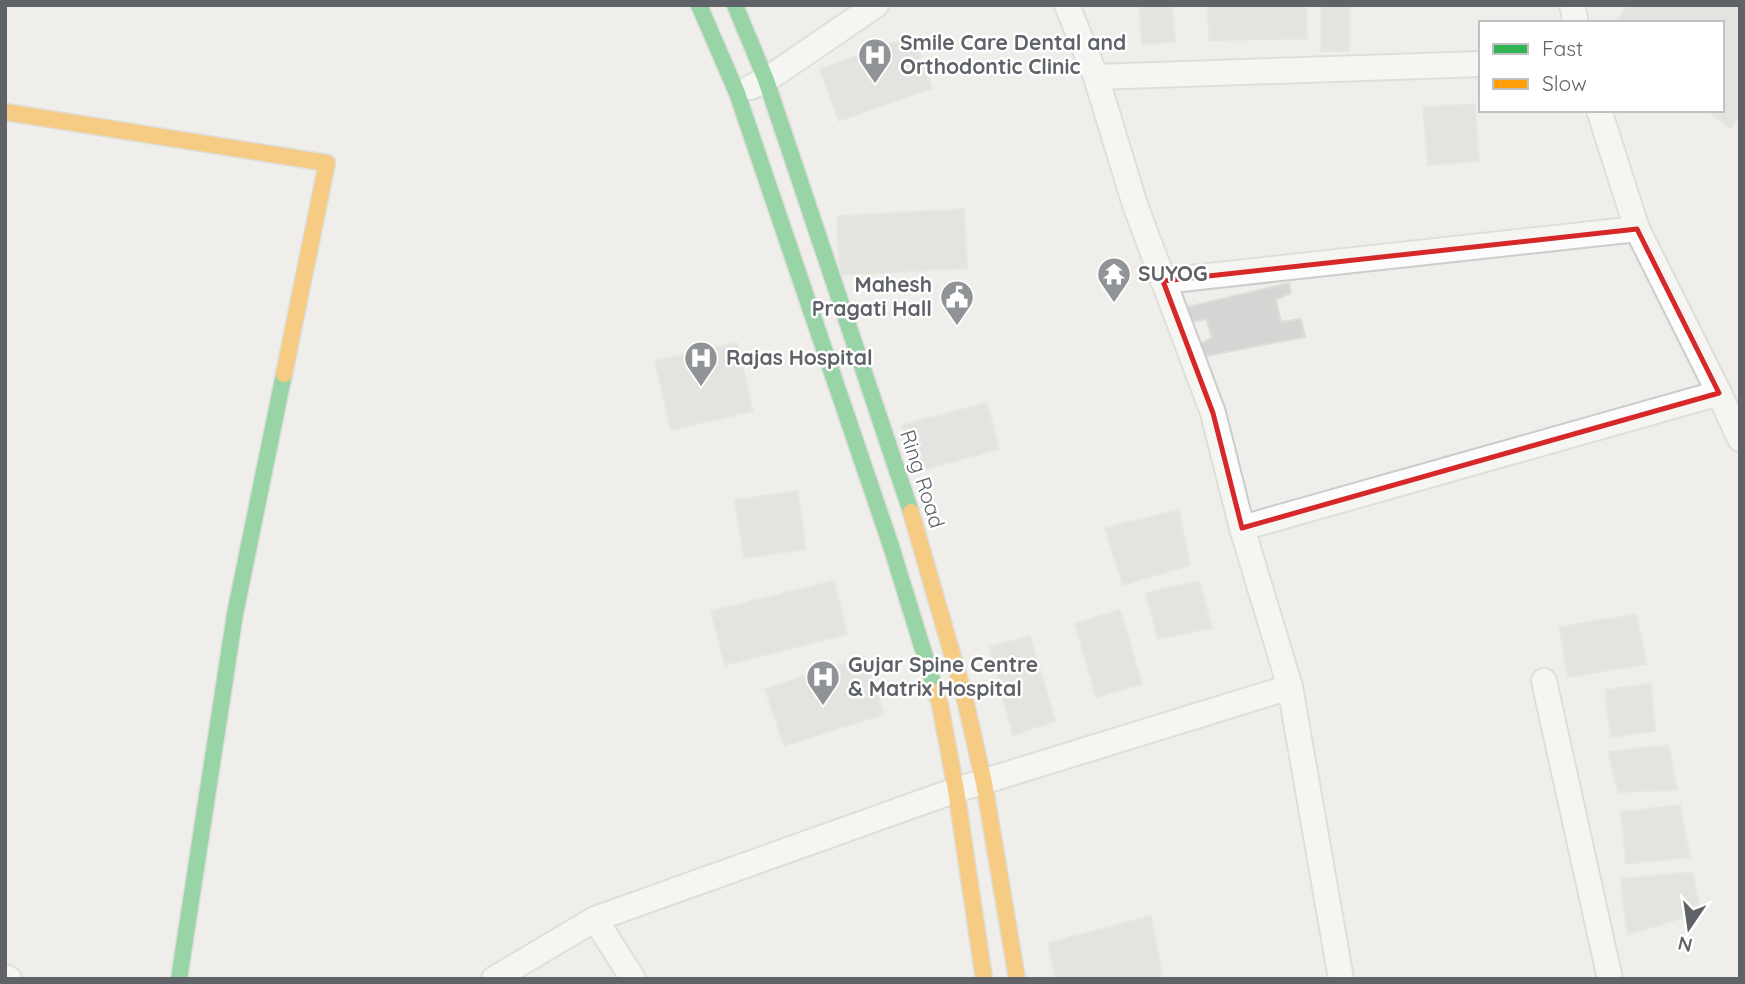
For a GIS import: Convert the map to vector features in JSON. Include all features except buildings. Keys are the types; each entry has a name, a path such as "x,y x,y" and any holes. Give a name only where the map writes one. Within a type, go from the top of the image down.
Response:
{"main road":[{"path":"699,5 737,93 891,546 940,705 956,790 984,979"},
{"name":"Ring Road","path":"735,5 766,80 908,501 964,695 984,783 1017,979"},
{"path":"5,112 327,163 235,614 179,979"}],"street":[{"path":"737,93 766,80 876,5"},
{"path":"1067,5 1096,77 1135,205 1213,413 1242,528 1290,687 1341,979"},
{"path":"1096,77 1479,64"},
{"path":"1600,112 1637,229 1740,439"},
{"path":"1163,281 1637,229"},
{"path":"1242,528 1719,393"},
{"path":"1544,681 1610,979"},
{"path":"494,979 595,919 956,790 1290,687"},
{"path":"595,919 633,979"}],"highlighted area":[{"path":"1637,229 1719,393 1242,528 1213,413 1163,281"}],"traffic: fast":[{"path":"699,5 737,93 891,546 936,692"},
{"path":"735,5 766,80 911,512"},
{"path":"179,979 235,614 284,374"}],"traffic: slow":[{"path":"5,112 327,163 284,374"},
{"path":"911,512 964,695 984,783 1017,979"},
{"path":"936,692 956,790 984,979"}],"place":[{"name":"Smile Care Dental and Orthodontic Clinic","path":"875,85"},
{"name":"SUYOG","path":"1114,304"},
{"name":"Mahesh Pragati Hall","path":"957,327"},
{"name":"Rajas Hospital","path":"701,388"},
{"name":"Gujar Spine Centre & Matrix Hospital","path":"823,707"}]}
